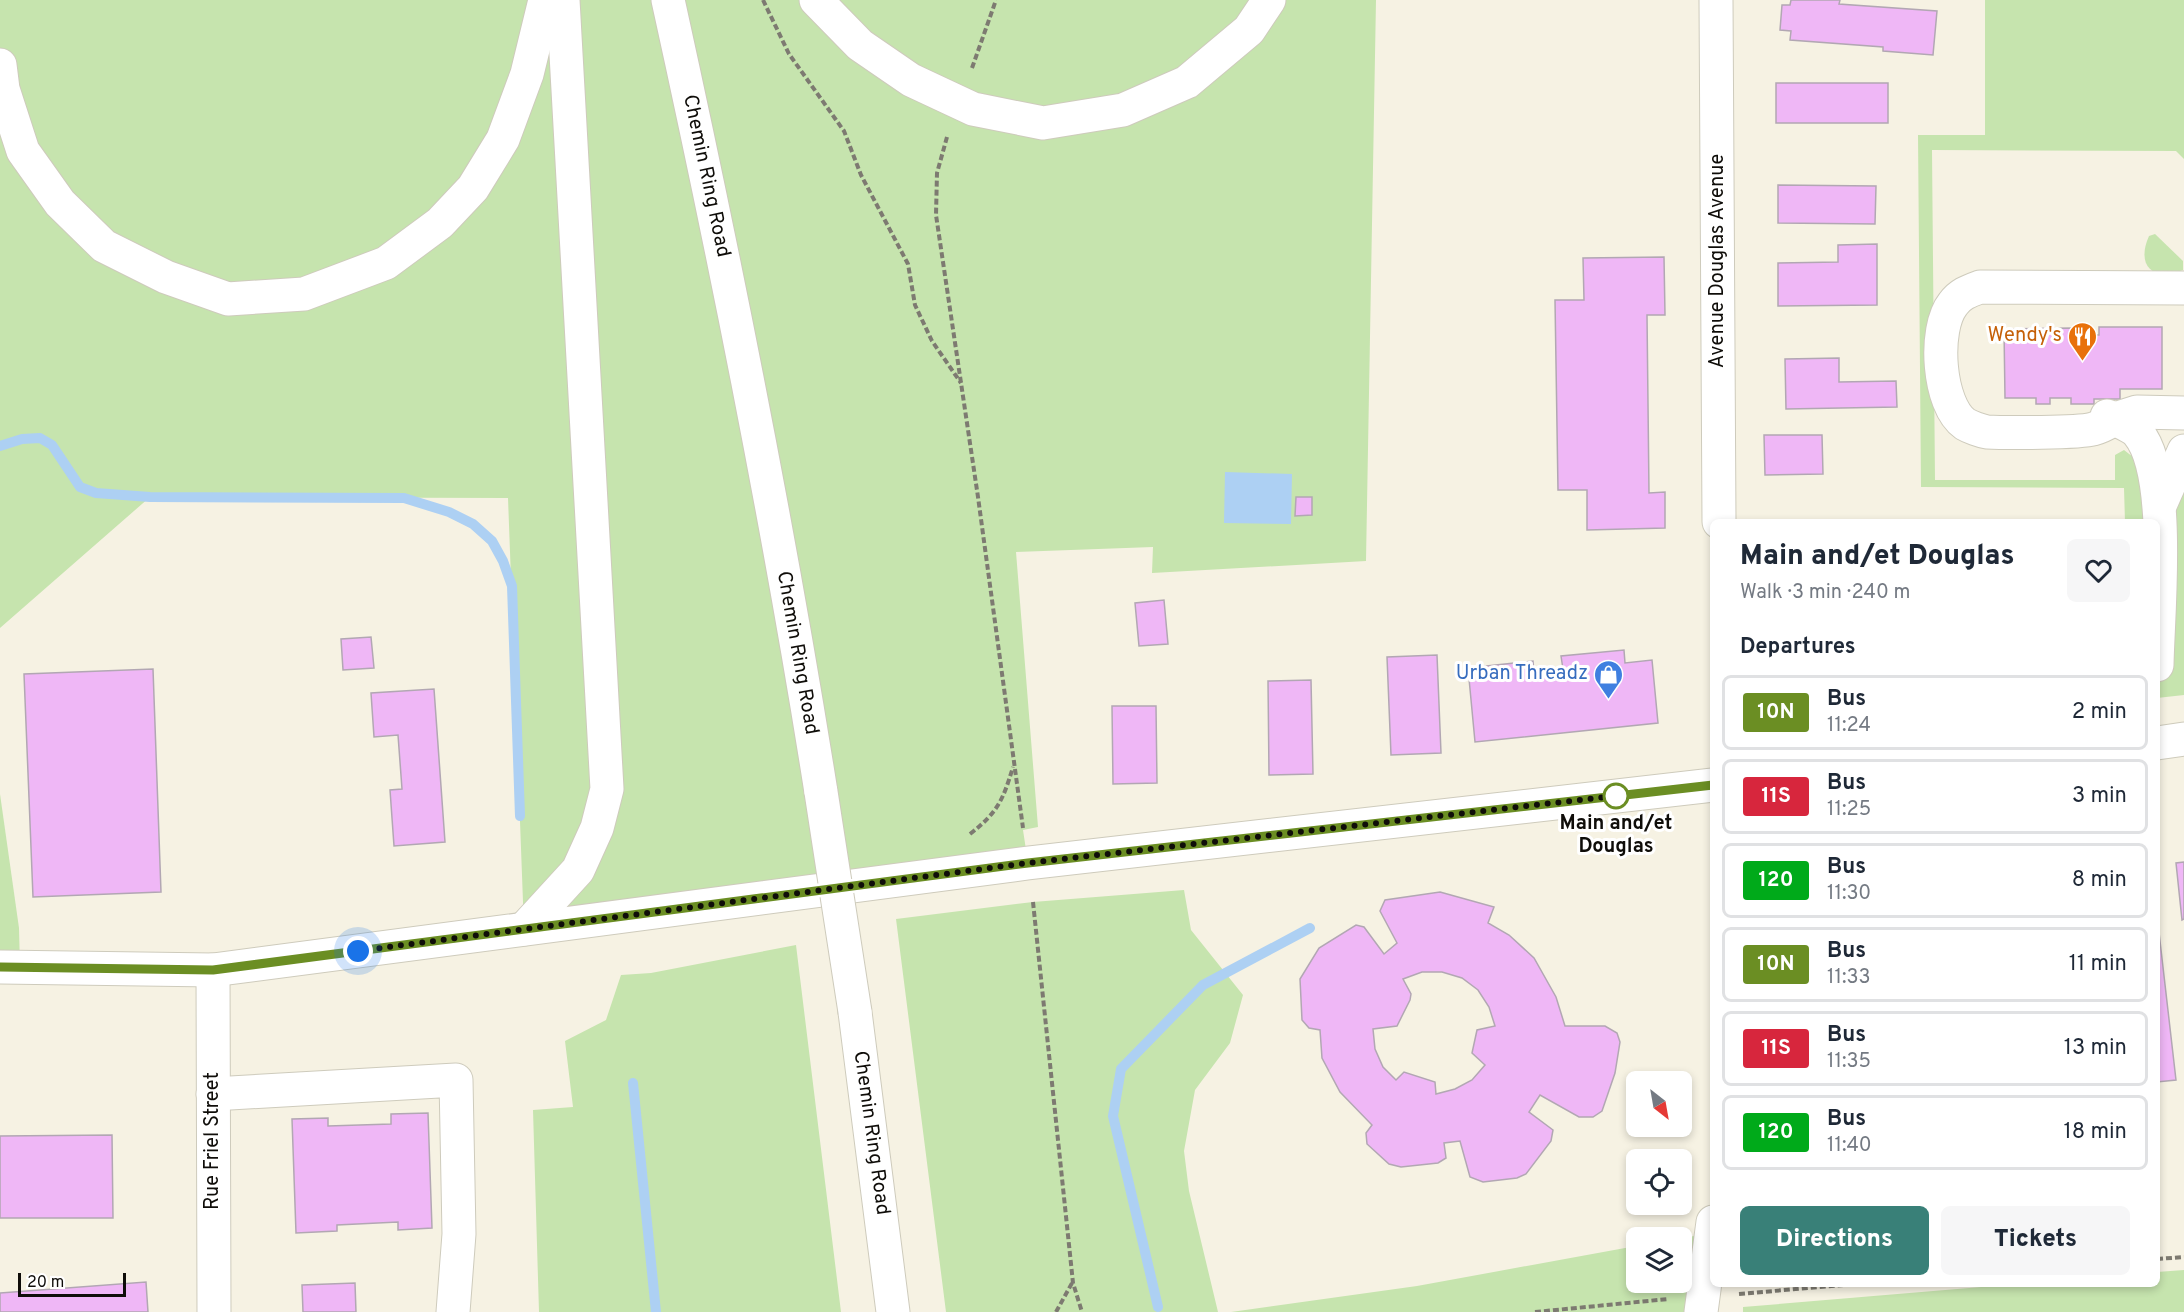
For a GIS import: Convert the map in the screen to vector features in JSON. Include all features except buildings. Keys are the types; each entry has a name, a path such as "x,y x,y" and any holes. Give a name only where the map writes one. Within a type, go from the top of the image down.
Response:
{"main road":[{"path":"0,65 3,89 23,151 60,203 104,246 166,277 228,299 304,294 386,263 440,223 473,188 503,139 527,74 545,0"},
{"path":"524,930 578,870 597,828 607,789 562,0"},
{"name":"Chemin Ring Road","path":"668,0 704,162 795,632 855,1012 894,1312"},
{"path":"816,0 860,45 910,80 973,108 1043,123 1124,110 1187,82 1249,30 1269,0"},
{"name":"Avenue Douglas Avenue","path":"1716,0 1719,519"},
{"path":"2184,288 1980,287 1965,292 1952,304 1944,321 1942,338 1943,386 1951,408 1965,424 1985,432 2092,430 2137,412 2184,413"},
{"path":"2160,544 2161,503 2146,446 2137,431 2094,411 1992,411 1978,407 1968,396 1962,381 1962,338 1971,317 1983,309 2001,305 2184,307"},
{"path":"2161,503 2184,452"},
{"path":"2160,743 2184,739"},
{"path":"0,967 213,970 1028,863 1710,785"},
{"name":"Rue Friel Street","path":"213,970 214,1312"},
{"path":"213,1094 456,1080 459,1234 453,1312"}],"path":[{"path":"763,0 789,54 844,131 861,175 908,264 915,305 932,341 961,383"},
{"path":"972,68 996,0"},
{"path":"947,137 937,173 935,195 1023,830"},
{"path":"968,837 992,816 1005,793 1014,763"},
{"path":"1033,902 1073,1283 1082,1312"},
{"path":"2160,1259 2184,1257"},
{"path":"1056,1312 1073,1283"},
{"path":"1535,1312 1713,1301 1829,1287"}],"green space":[{"path":"0,0 1376,0 1366,561 1152,573 1153,547 1016,552 1038,827 1023,830 1028,863 524,929 508,498 150,497 0,628"},
{"path":"1985,0 2184,0 2184,159 2176,151 1932,150 1935,480 2115,480 2115,455 2124,450 2133,457 2184,465 2184,695 2160,698 2160,519 2125,519 2124,488 1921,487 1918,135 1985,135"},
{"path":"2155,234 2183,261 2183,270 2163,274 2149,268 2144,255 2145,246 2149,236"},
{"path":"0,794 19,928 20,967 0,967"},
{"path":"1184,890 1191,930 1243,995 1230,1043 1195,1090 1184,1151 1189,1191 1218,1312 946,1312 896,919 1033,902"},
{"path":"796,945 841,1312 539,1312 533,1110 573,1107 565,1041 606,1020 621,975 651,973"},
{"path":"1710,1233 1701,1312 1231,1312 1417,1286 1626,1248 1626,1293 1692,1293 1692,1236"},
{"path":"2184,1270 2184,1312 1743,1312 1743,1307 1981,1287 2160,1287 2160,1272"}],"water":[{"path":"1225,472 1292,474 1291,524 1224,523"}],"waterway":[{"path":"0,446 22,439 40,438 52,445 80,487 96,493 150,497 404,498 449,512 473,524 492,541 503,561 512,586 520,816"},
{"path":"1158,1307 1113,1116 1121,1069 1203,985 1310,928"},
{"path":"633,1083 656,1312"}],"bus line":[{"name":"10N","path":"0,967 213,970 1028,863 1360,823 1710,785"}],"place":[{"name":"Wendy's","path":"2083,362"},
{"name":"Urban Threadz","path":"1609,700"},
{"name":"Main and/et Douglas","path":"1616,796"}],"route":[{"path":"358,951 1028,863 1360,823 1623,795 1616,796"}]}
